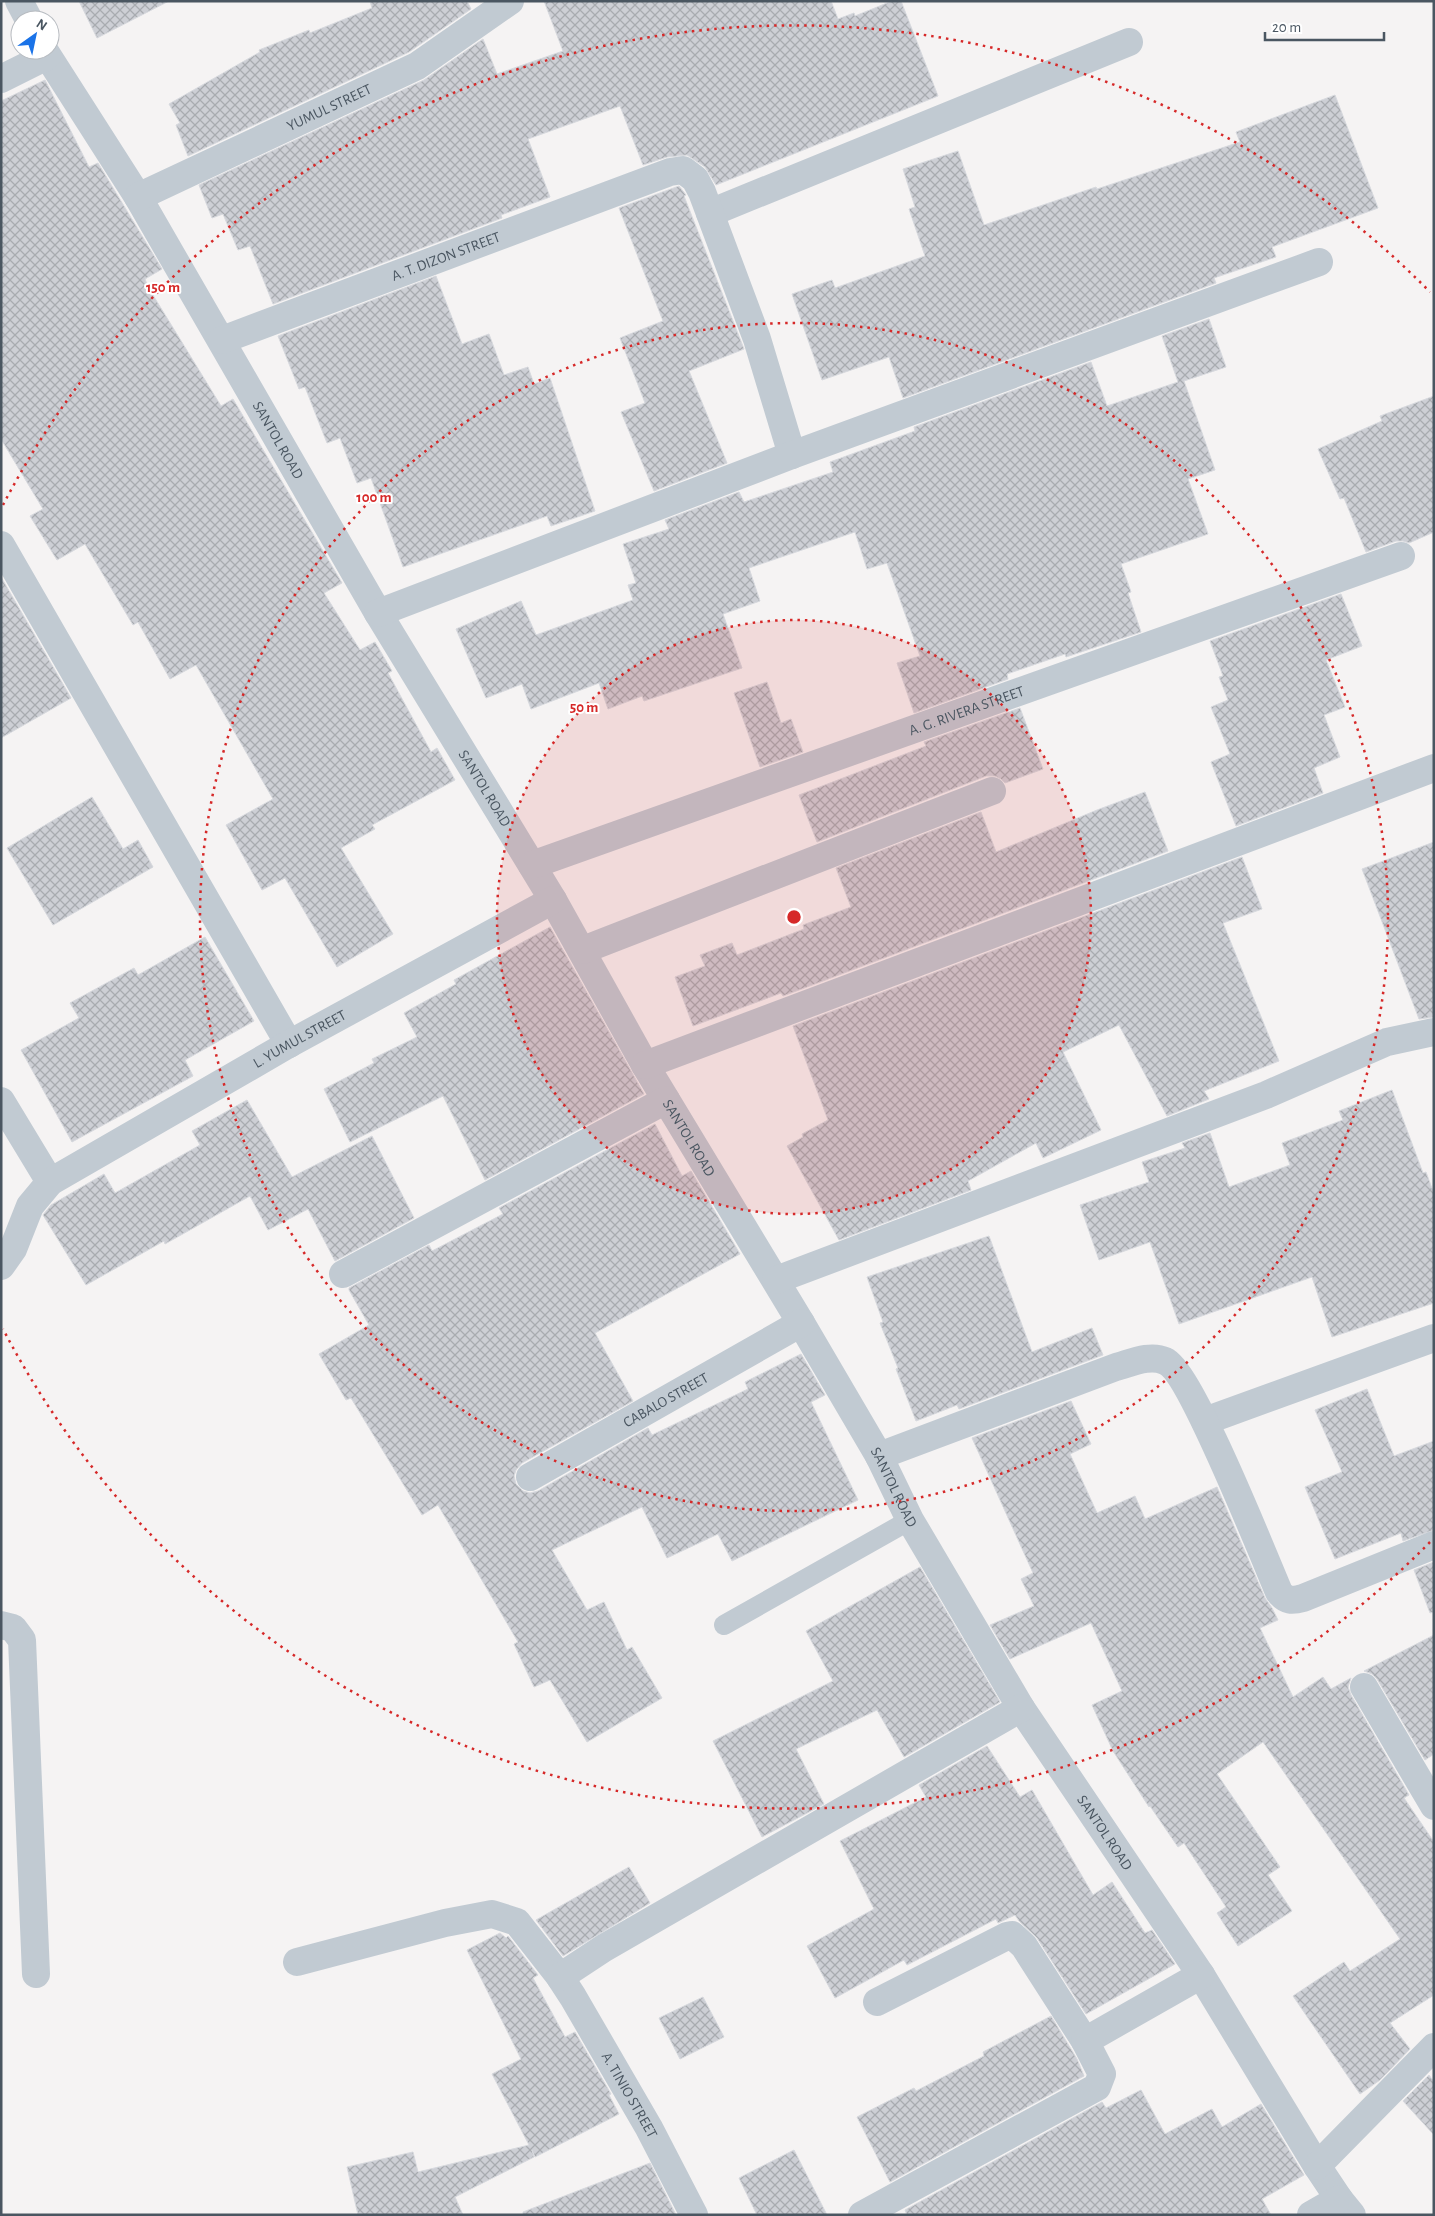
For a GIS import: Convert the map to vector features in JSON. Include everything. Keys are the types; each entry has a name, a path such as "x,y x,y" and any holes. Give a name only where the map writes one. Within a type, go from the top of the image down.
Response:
{"street":[{"name":"YUMUL STREET","path":"138,197 417,66 510,1"},
{"path":"792,455 757,339 710,212 1129,42"},
{"path":"1,79 34,60"},
{"name":"SANTOL ROAD","path":"50,60 138,197 378,613 553,900 645,1065 776,1280 879,1456 910,1520 1021,1708 1201,1976 1317,2166 1345,2207"},
{"name":"A. T. DIZON STREET","path":"222,340 670,172 683,170 695,179 710,212"},
{"path":"378,613 792,455 1319,262"},
{"path":"1,545 288,1044"},
{"name":"A. G. RIVERA STREET","path":"532,865 1401,556"},
{"path":"645,1065 1434,768"},
{"path":"582,950 992,791"},
{"name":"L. YUMUL STREET","path":"50,1182 288,1044 553,900"},
{"path":"776,1280 1266,1095 1387,1042 1434,1032"},
{"path":"343,1274 666,1100"},
{"path":"1,1101 50,1182 30,1206 13,1249 1,1266"},
{"name":"CABALO STREET","path":"530,1477 801,1323"},
{"path":"1205,1421 1434,1338"},
{"path":"879,1456 1072,1382 1143,1359 1165,1360 1174,1368 1205,1421 1279,1592 1284,1598 1294,1600 1303,1598 1434,1545"},
{"path":"1,1625 13,1628 22,1640 36,1974"},
{"path":"1364,1686 1434,1806"},
{"path":"560,1977 604,1948 1021,1708"},
{"name":"A. TINIO STREET","path":"297,1962 445,1923 492,1914 518,1922 560,1977 649,2128 694,2215"},
{"path":"862,2215 1098,2087 1102,2074 1085,2041 1024,1946 1012,1935 877,2002"},
{"path":"1085,2041 1201,1976"},
{"path":"1317,2166 1434,2047"},
{"path":"1311,2215 1345,2207"}],"lane":[{"path":"724,1625 910,1520"}],"building":[{"path":"79,1 169,1 97,38"},
{"path":"370,1 467,1 471,9 409,52 188,156 176,125 180,123 169,104 260,52 259,50 309,30 310,33 372,8"},
{"path":"544,1 831,1 838,19 854,13 855,16 892,1 901,1 938,96 716,185 705,167 687,155 667,157 643,165 620,106 528,139 550,197 501,215 502,218 273,304 250,246 238,250 223,214 212,218 199,185 424,80 483,39 497,74 563,51"},
{"path":"45,80 89,167 98,163 162,269 145,279 148,287 221,406 233,399 342,583 324,593 360,650 375,642 392,671 388,673 431,752 437,748 455,780 372,825 375,829 341,848 393,934 337,967 285,878 262,890 226,825 273,799 196,665 170,679 138,622 133,625 85,544 57,560 30,516 43,509 1,439 1,101"},
{"path":"1335,95 1378,208 1272,247 1276,257 1214,278 1216,283 903,398 889,357 822,380 792,294 832,280 835,288 925,256 909,209 915,207 903,169 958,151 984,225 1096,187 1097,189 1240,142 1236,132"},
{"path":"679,186 686,195 684,196 744,349 689,371 727,463 654,491 621,412 645,403 620,338 663,321 619,208"},
{"path":"436,276 462,344 489,334 504,375 528,367 534,384 550,378 595,511 551,526 547,516 403,567 371,478 357,483 340,438 327,443 305,387 299,389 278,336"},
{"path":"1209,319 1226,367 1184,381 1215,470 1188,479 1208,534 1121,564 1131,592 1128,593 1141,632 1066,657 1065,654 1007,674 1008,679 914,713 897,663 920,656 887,563 867,569 855,532 749,568 760,601 723,614 742,668 644,701 642,696 608,709 599,683 531,709 522,684 486,698 456,629 521,601 536,635 633,600 628,585 636,583 623,544 669,529 665,520 739,492 744,502 833,472 830,462 915,431 914,427 1091,362 1107,406 1178,382 1162,336"},
{"path":"1434,396 1434,532 1409,543 1396,541 1366,552 1344,498 1340,499 1318,449 1382,421 1380,416"},
{"path":"1,577 71,698 1,738"},
{"path":"1341,594 1362,646 1326,660 1345,707 1324,715 1340,757 1314,768 1323,793 1236,826 1211,762 1230,754 1211,707 1228,700 1219,677 1223,676 1210,641"},
{"path":"767,682 781,723 791,719 803,752 760,767 734,693"},
{"path":"1020,708 1043,769 1005,783 995,776 986,776 817,842 799,795 926,746 924,742"},
{"path":"1145,792 1168,851 783,996 781,993 693,1026 675,977 705,966 700,955 732,943 737,955 804,929 803,925 851,907 836,868 981,812 996,852"},
{"path":"92,797 123,849 138,840 153,867 53,925 7,848"},
{"path":"1434,842 1434,1017 1419,1019 1362,869"},
{"path":"1242,857 1262,909 1223,923 1279,1061 1204,1091 1209,1099 1167,1116 1119,1025 1063,1052 1101,1130 1043,1158 1036,1143 968,1181 971,1190 839,1240 787,1146 803,1137 802,1134 828,1120 793,1026"},
{"path":"550,927 644,1094 485,1180 443,1096 350,1142 324,1089 374,1063 372,1059 417,1037 404,1013 456,984 454,980"},
{"path":"205,937 254,1021 185,1060 193,1076 72,1142 21,1050 79,1018 70,1003 134,968 138,975"},
{"path":"1392,1090 1423,1173 1426,1172 1434,1194 1434,1303 1332,1337 1312,1277 1179,1324 1150,1242 1099,1260 1080,1205 1149,1182 1142,1162 1185,1148 1182,1143 1210,1133 1229,1187 1290,1165 1282,1143 1343,1120 1339,1111"},
{"path":"247,1100 292,1177 372,1136 414,1218 335,1261 308,1209 268,1230 250,1196 165,1244 164,1241 86,1285 43,1215 51,1205 104,1174 115,1193 200,1145 192,1131"},
{"path":"655,1124 682,1176 691,1171 740,1254 595,1333 633,1401 522,1463 514,1476 516,1484 523,1491 530,1493 538,1491 648,1428 652,1435 748,1389 745,1382 801,1354 825,1395 811,1402 858,1500 732,1561 718,1534 667,1558 642,1507 552,1550 587,1610 604,1602 627,1650 632,1647 662,1698 587,1742 550,1680 534,1687 514,1644 518,1642 438,1505 422,1515 351,1398 346,1400 319,1354 369,1325 349,1288 429,1245 432,1251 503,1214 499,1208"},
{"path":"989,1236 1032,1352 1092,1328 1103,1355 959,1409 957,1405 916,1421 880,1323 883,1322 867,1277"},
{"path":"1367,1389 1394,1456 1434,1441 1434,1530 1403,1541 1401,1533 1335,1559 1305,1487 1342,1472 1315,1410"},
{"path":"1071,1401 1091,1444 1070,1454 1097,1513 1135,1496 1145,1519 1217,1487 1265,1598 1278,1620 1260,1628 1293,1697 1323,1677 1331,1689 1351,1678 1348,1687 1351,1695 1409,1795 1404,1798 1434,1842 1434,1995 1390,2023 1410,2049 1380,2080 1360,2094 1293,1996 1344,1962 1350,1971 1400,1939 1263,1742 1217,1774 1280,1867 1268,1875 1292,1911 1238,1946 1217,1913 1226,1907 1184,1843 1178,1847 1149,1807 1113,1751 1092,1705 1122,1691 1091,1623 1010,1659 990,1625 1034,1606 1021,1579 1033,1573 972,1438"},
{"path":"1434,1562 1434,1612 1430,1613 1414,1570"},
{"path":"920,1567 1000,1702 904,1757 877,1710 796,1749 824,1804 762,1837 713,1741 833,1681 806,1631"},
{"path":"1434,1635 1434,1754 1425,1760 1377,1679 1372,1674 1364,1671"},
{"path":"987,1746 1020,1797 1032,1790 1093,1895 1112,1882 1145,1933 1152,1930 1175,1964 1086,2014 1037,1938 1015,1915 998,1923 996,1919 907,1965 904,1960 835,1998 807,1946 874,1909 840,1841 926,1797 919,1785"},
{"path":"629,1867 650,1903 563,1956 536,1920"},
{"path":"500,1933 506,1938 508,1936 538,1975 533,1978 565,2037 575,2032 611,2094 609,2095 619,2114 535,2157 532,2150 534,2157 455,2197 463,2215 358,2215 347,2167 413,2152 418,2172 529,2145 492,2074 521,2059 467,1950"},
{"path":"703,1997 724,2037 680,2059 659,2018"},
{"path":"1051,2016 1077,2059 1084,2076 890,2182 857,2117 914,2088 916,2091 984,2056 983,2052"},
{"path":"1429,2075 1434,2082 1434,2135 1403,2101"},
{"path":"1141,2090 1165,2134 1212,2109 1222,2127 1261,2104 1304,2175 1262,2199 1271,2215 907,2215 905,2210 1102,2102 1106,2108"},
{"path":"794,2150 827,2215 757,2215 739,2178"},
{"path":"650,2163 676,2215 523,2215 523,2212"}]}
